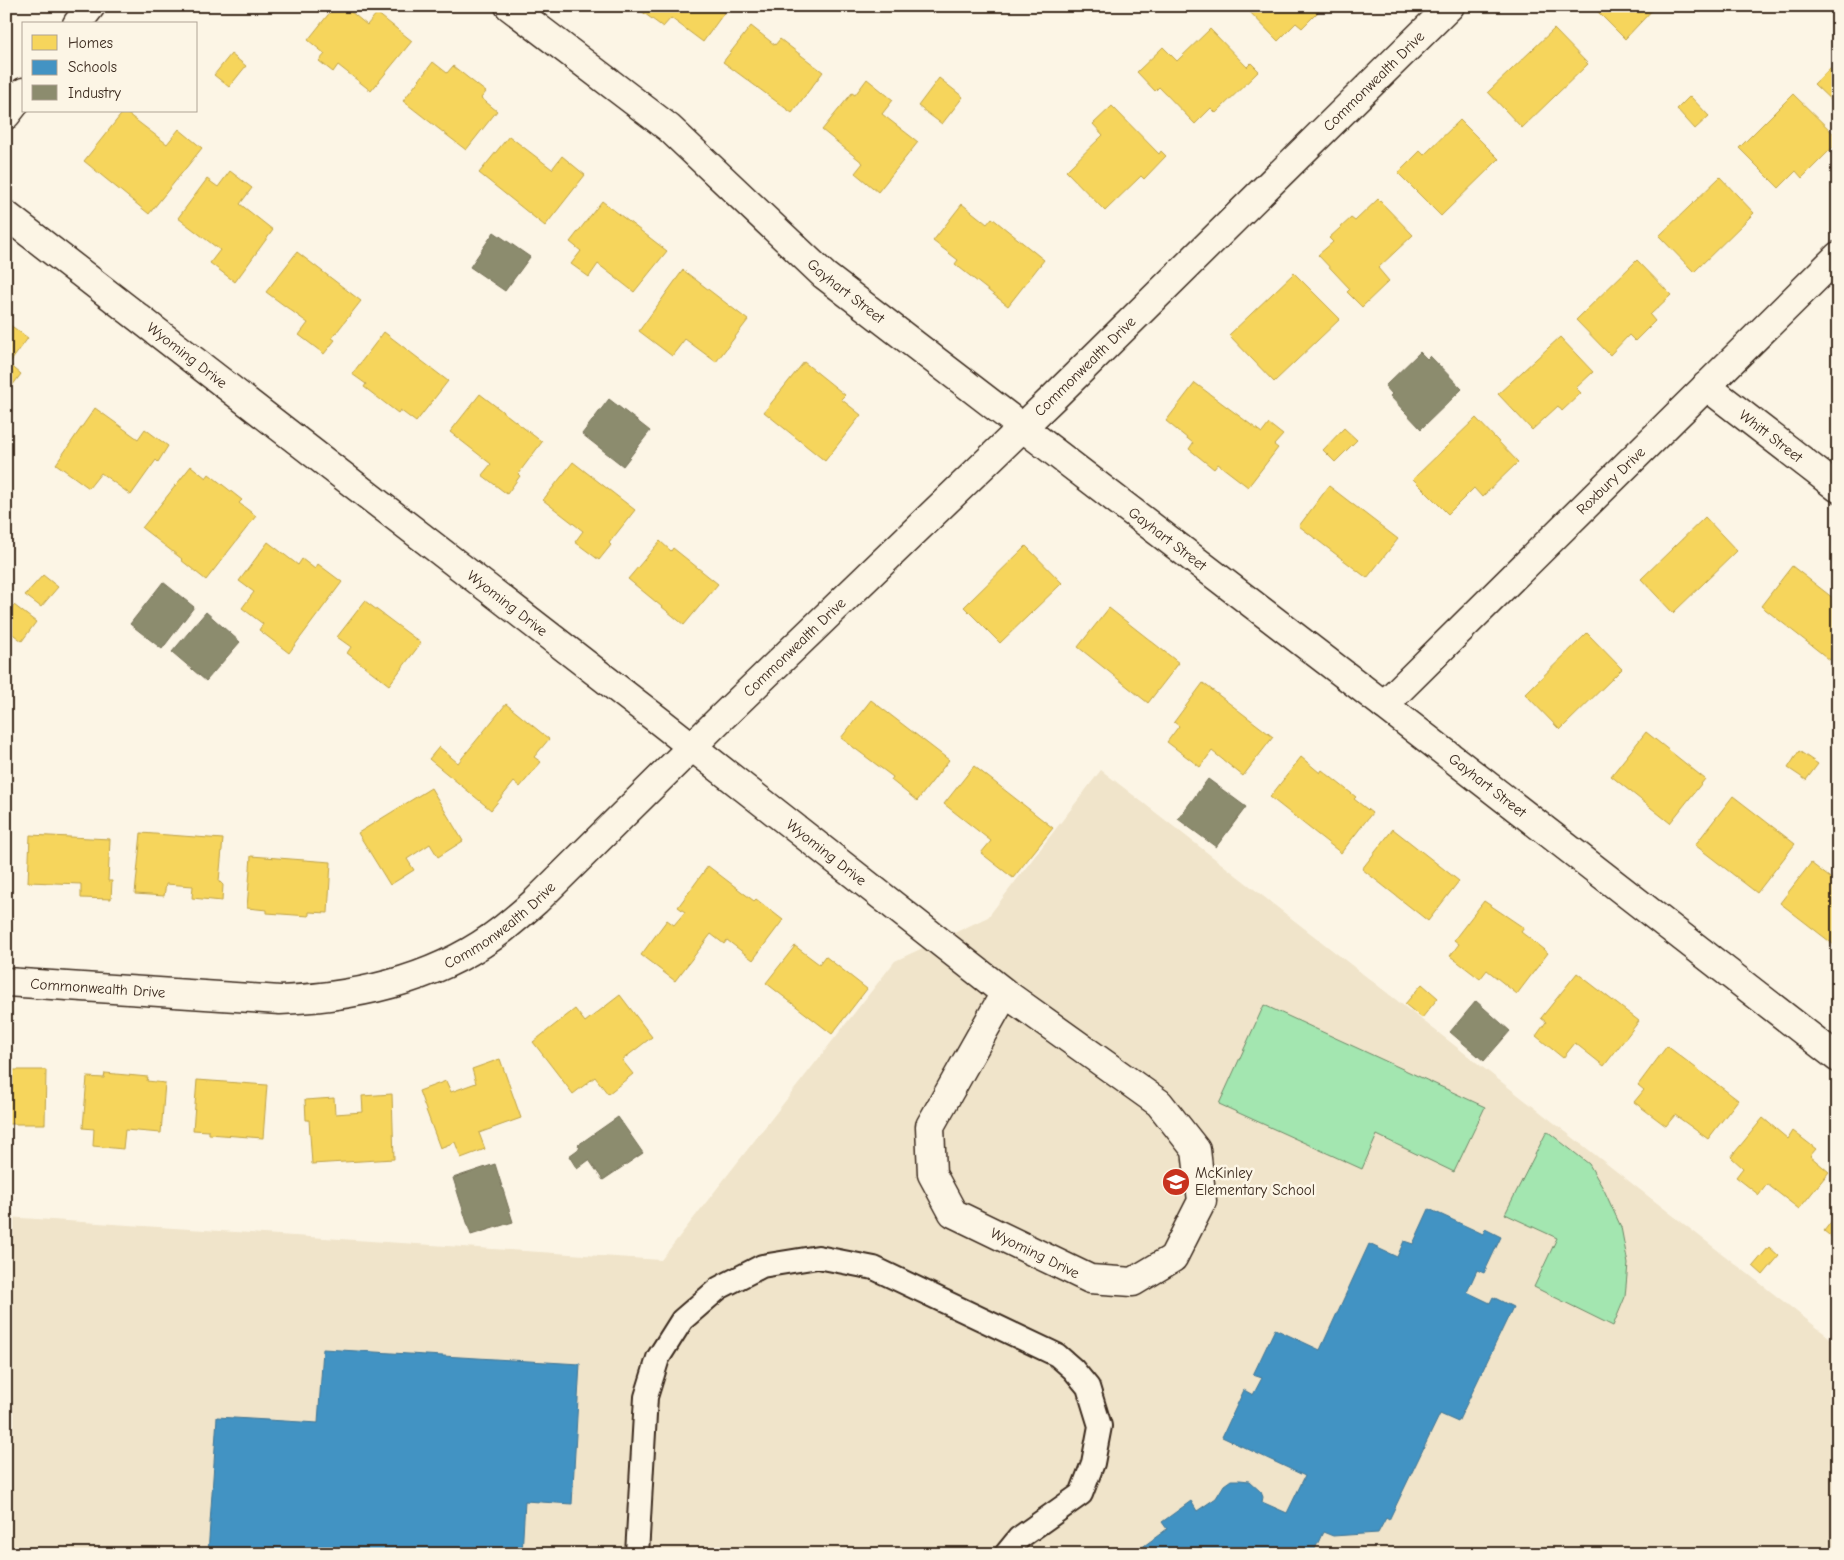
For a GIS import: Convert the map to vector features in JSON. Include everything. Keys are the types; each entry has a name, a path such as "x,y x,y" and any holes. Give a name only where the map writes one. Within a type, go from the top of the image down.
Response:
{"street":[{"path":"79,22 91,6"},
{"name":"Gayhart Street","path":"509,6 669,128 824,275 1384,705 1838,1058"},
{"name":"Commonwealth Drive","path":"6,982 280,1000 317,999 369,991 400,983 442,966 472,950 503,929 536,902 692,746 1022,428 1450,6"},
{"path":"6,115 22,95"},
{"name":"Wyoming Drive","path":"6,215 692,746 1005,993 1159,1103 1196,1150 1202,1200 1174,1258 1132,1282 1090,1279 953,1213 932,1174 930,1126 1005,993"},
{"name":"Roxbury Drive","path":"1384,705 1838,256"},
{"name":"Whitt Street","path":"1706,386 1838,488"}],"lane":[{"path":"637,1554 646,1397 658,1358 682,1320 719,1288 762,1266 818,1257 874,1268 1058,1355 1088,1387 1100,1426 1093,1464 1081,1494 1019,1538 1006,1554"}],"shaded area":[{"name":"McKinley Elementary School","path":"1101,770 1838,1344 1838,1554 6,1554 6,1217 661,1260 895,961 988,917"}],"green space":[{"path":"1264,1005 1485,1107 1454,1172 1377,1135 1362,1169 1219,1104"},
{"path":"1547,1131 1589,1164 1604,1190 1621,1227 1628,1264 1625,1297 1613,1326 1534,1287 1557,1238 1505,1214"}],"building: Homes":[{"path":"335,6 344,6 367,25 377,13 412,41 371,91 338,65 333,72 319,61 325,54 308,40"},
{"path":"638,6 729,6 703,42 671,18 663,27 637,8"},
{"path":"1244,6 1324,6 1302,28 1296,23 1278,41"},
{"path":"1592,6 1656,6 1625,39"},
{"path":"751,26 775,45 780,39 823,72 792,113 723,62"},
{"path":"1210,29 1247,67 1251,63 1259,71 1216,113 1211,108 1195,124 1159,87 1155,91 1137,72 1163,47 1177,61"},
{"path":"1554,29 1588,64 1522,128 1488,92"},
{"path":"231,54 246,66 229,87 214,75"},
{"path":"1838,61 1838,107 1814,84"},
{"path":"433,62 447,73 453,66 486,92 481,98 497,111 466,150 403,101"},
{"path":"939,78 963,97 942,124 918,106"},
{"path":"867,79 893,100 882,114 918,142 878,192 855,173 863,163 822,130 852,93 855,95"},
{"path":"1793,94 1838,138 1838,142 1802,178 1796,171 1779,188 1739,148"},
{"path":"1690,96 1709,116 1695,129 1677,109"},
{"path":"1112,106 1159,154 1161,151 1166,156 1144,179 1141,176 1105,211 1066,171 1103,135 1093,124"},
{"path":"123,112 167,144 179,129 202,148 149,214 84,161"},
{"path":"1460,120 1499,159 1441,216 1398,173 1420,151 1424,155"},
{"path":"509,136 552,169 562,156 585,175 545,226 479,173"},
{"path":"230,171 252,188 240,204 273,230 235,282 210,263 220,250 178,218 207,179 218,187"},
{"path":"1720,177 1754,213 1694,272 1659,236"},
{"path":"1378,199 1413,235 1378,268 1389,281 1362,307 1347,292 1350,289 1318,255 1333,242 1329,238 1351,218 1355,221"},
{"path":"602,201 667,251 634,292 598,264 589,277 571,264 581,251 570,242"},
{"path":"962,204 987,224 992,218 1044,260 1008,306 955,264 958,260 933,241"},
{"path":"297,252 361,301 332,338 335,340 324,354 299,335 308,323 266,292"},
{"path":"1637,260 1671,295 1650,315 1655,321 1635,341 1629,335 1610,355 1576,320"},
{"path":"683,270 748,320 716,362 685,339 672,356 639,331"},
{"path":"1294,273 1340,319 1274,382 1229,335"},
{"path":"6,322 28,338 9,364 21,374 6,394"},
{"path":"384,332 448,381 416,422 400,410 398,413 364,387 366,384 352,374"},
{"path":"1560,337 1593,372 1576,388 1581,393 1562,411 1558,406 1532,430 1498,394"},
{"path":"804,362 845,395 841,399 861,415 825,461 764,412"},
{"path":"1195,383 1262,433 1269,424 1283,435 1274,445 1278,448 1248,487 1218,464 1214,469 1189,449 1193,443 1166,421"},
{"path":"480,394 542,442 518,474 520,476 507,494 482,475 491,464 450,432"},
{"path":"95,408 138,439 145,429 168,446 158,462 156,460 131,495 101,473 89,488 56,464"},
{"path":"1476,418 1518,462 1482,497 1474,488 1448,514 1413,479"},
{"path":"1344,428 1357,440 1335,462 1323,450"},
{"path":"573,462 635,510 609,543 611,545 599,560 575,542 583,531 543,500"},
{"path":"191,466 206,478 209,474 242,500 239,503 256,516 206,580 142,528"},
{"path":"1329,486 1398,539 1367,578 1299,526"},
{"path":"1705,517 1737,551 1673,613 1641,579"},
{"path":"660,541 671,551 673,548 718,584 684,625 628,579"},
{"path":"268,542 298,565 302,559 315,569 318,564 342,582 289,653 259,630 263,624 242,608 254,592 239,581"},
{"path":"1026,546 1062,583 1000,643 964,607"},
{"path":"1792,566 1838,602 1838,650 1830,660 1761,606"},
{"path":"43,575 58,587 41,607 25,595"},
{"path":"365,601 421,643 389,685 347,653 351,647 337,637"},
{"path":"14,605 36,622 22,641 6,629 6,616"},
{"path":"1109,608 1179,663 1148,703 1078,647"},
{"path":"1587,633 1622,669 1560,730 1525,694"},
{"path":"1203,683 1273,737 1243,776 1212,751 1200,767 1167,742 1179,726 1174,722"},
{"path":"871,700 949,760 917,801 891,780 893,777 841,738"},
{"path":"506,704 549,739 534,757 541,762 520,787 514,782 491,810 429,759 439,747 458,763"},
{"path":"1646,732 1705,779 1670,823 1611,776"},
{"path":"1799,751 1818,764 1806,780 1788,768"},
{"path":"1301,757 1320,773 1322,770 1356,797 1354,799 1372,813 1341,853 1270,797"},
{"path":"974,766 1053,828 1013,878 981,853 991,841 944,804"},
{"path":"431,788 463,841 438,857 430,844 407,859 414,870 390,885 358,833"},
{"path":"1733,796 1795,844 1757,893 1695,845"},
{"path":"1393,829 1459,881 1428,921 1362,869"},
{"path":"141,833 223,839 219,881 223,885 222,901 192,898 193,886 166,884 164,896 135,894"},
{"path":"30,835 110,839 108,881 112,881 111,899 81,898 81,884 28,882"},
{"path":"251,856 331,862 328,913 309,912 309,916 267,913 267,910 247,908"},
{"path":"1811,863 1838,884 1838,948 1780,903"},
{"path":"708,866 754,901 756,899 783,920 753,960 727,940 724,944 711,934 675,981 641,955 667,920 674,925 685,912 678,907"},
{"path":"1484,901 1524,928 1521,932 1548,953 1517,994 1487,970 1480,979 1450,956 1459,944 1454,940"},
{"path":"795,946 819,964 825,956 867,989 832,1034 766,983"},
{"path":"1577,973 1639,1021 1604,1066 1575,1043 1563,1058 1536,1036 1546,1022 1541,1018"},
{"path":"1422,984 1438,998 1422,1018 1405,1004"},
{"path":"620,995 652,1037 622,1060 633,1074 608,1094 595,1077 573,1094 533,1042 575,1009 585,1022"},
{"path":"1667,1046 1738,1100 1708,1139 1675,1115 1666,1126 1634,1102 1644,1090 1638,1085"},
{"path":"500,1059 521,1118 479,1133 485,1149 461,1158 455,1142 440,1148 419,1091 446,1081 451,1092 476,1083 472,1069"},
{"path":"6,1070 46,1070 45,1124 6,1124"},
{"path":"105,1073 148,1077 147,1081 165,1083 161,1133 125,1130 123,1149 93,1146 94,1129 83,1128 87,1077 104,1078"},
{"path":"197,1080 267,1085 263,1138 209,1134 209,1131 193,1130"},
{"path":"392,1094 394,1159 312,1164 309,1120 306,1120 305,1100 334,1098 335,1114 363,1112 362,1096"},
{"path":"1763,1118 1788,1139 1793,1131 1816,1149 1810,1156 1829,1172 1799,1209 1767,1184 1759,1195 1736,1177 1743,1168 1731,1157"},
{"path":"1838,1213 1838,1242 1824,1231"},
{"path":"1769,1247 1779,1256 1763,1275 1753,1266"}],"building: Schools":[{"path":"1429,1209 1483,1234 1485,1229 1501,1237 1484,1273 1477,1270 1467,1292 1490,1303 1493,1297 1513,1307 1458,1422 1440,1414 1389,1520 1386,1518 1378,1533 1333,1536 1323,1532 1315,1549 1318,1554 1133,1554 1167,1529 1162,1522 1191,1501 1197,1511 1216,1498 1224,1485 1231,1480 1249,1481 1261,1492 1262,1502 1287,1513 1305,1476 1222,1437 1244,1390 1253,1395 1262,1378 1253,1375 1275,1329 1320,1350 1369,1244 1397,1257 1404,1241 1413,1244"},
{"path":"323,1349 580,1364 572,1504 525,1501 522,1554 208,1554 217,1417 318,1423"}],"building: Industry":[{"path":"494,232 530,257 505,291 470,267"},
{"path":"1420,352 1427,359 1430,356 1462,389 1421,429 1390,396 1392,394 1385,386"},
{"path":"609,399 650,431 623,466 582,434"},
{"path":"163,582 194,607 162,649 130,624"},
{"path":"206,612 240,642 206,681 172,652"},
{"path":"1208,779 1246,807 1216,847 1178,819"},
{"path":"1476,1001 1510,1031 1484,1061 1450,1032"},
{"path":"618,1117 643,1153 603,1180 589,1160 577,1169 569,1156 580,1148 578,1145"},
{"path":"495,1164 513,1222 471,1235 453,1178"}],"place":[{"name":"McKinley Elementary School","path":"1176,1182"}]}
